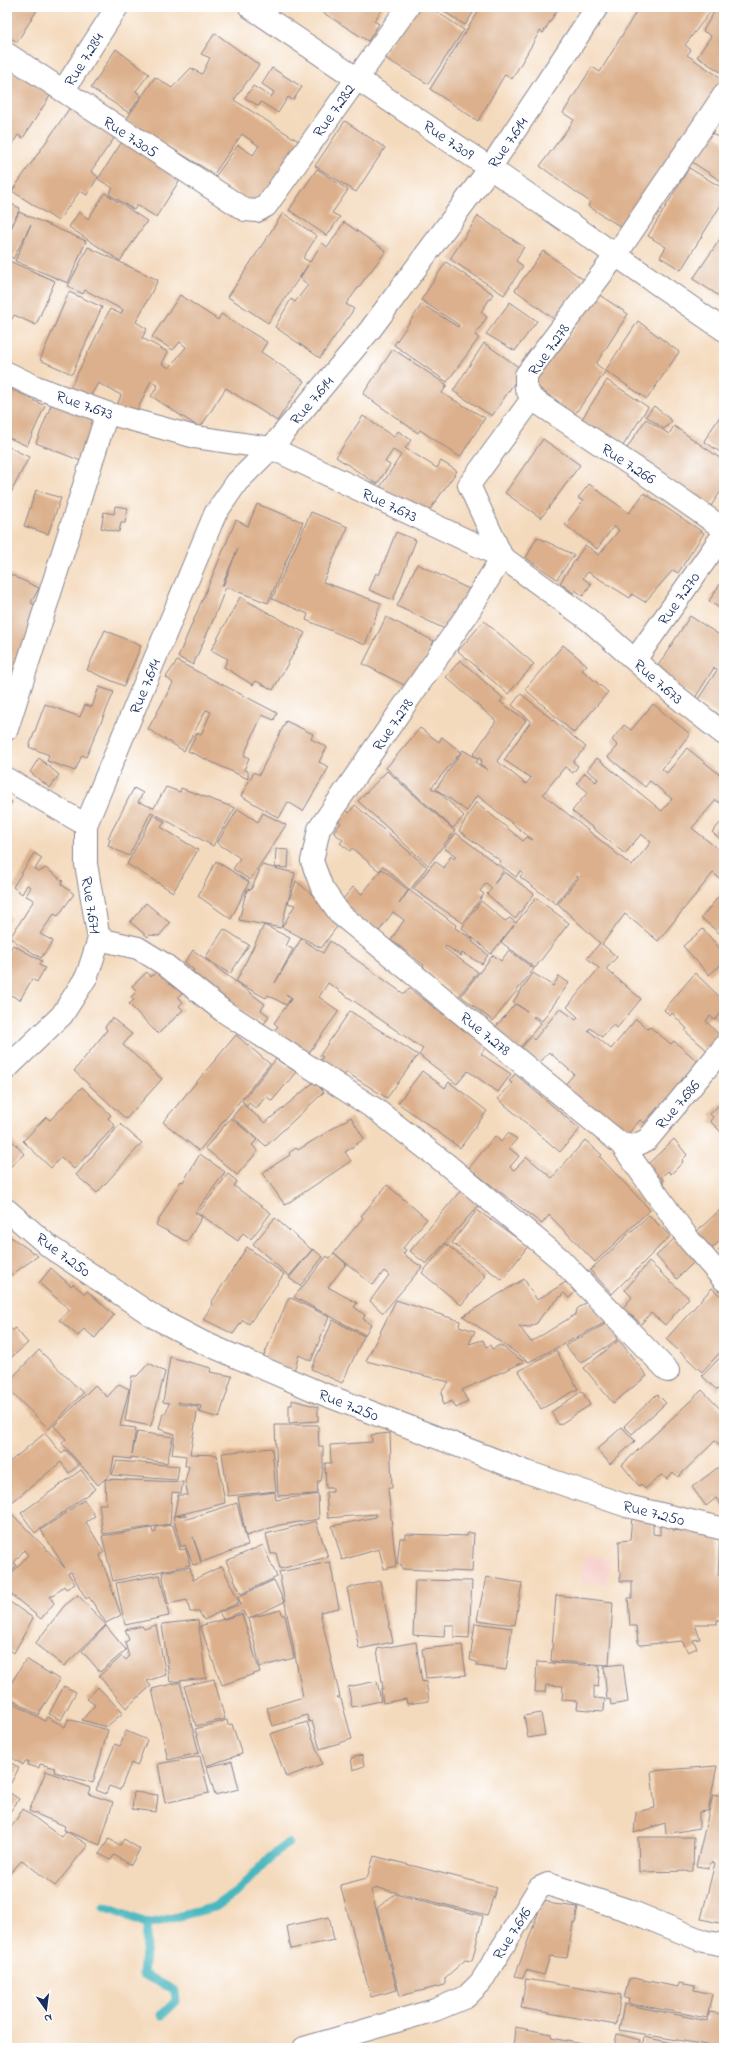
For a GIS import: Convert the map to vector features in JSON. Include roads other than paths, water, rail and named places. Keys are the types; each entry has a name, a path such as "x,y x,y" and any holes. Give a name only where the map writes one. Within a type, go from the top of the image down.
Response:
{"street":[{"name":"Rue 7.284","path":"63,91 117,7"},
{"name":"Rue 7.309","path":"250,7 357,77 724,330"},
{"name":"Rue 7.282","path":"257,212 266,206 408,7"},
{"name":"Rue 7.614","path":"86,825 215,514 237,482 271,448 370,330 490,168 597,7"},
{"name":"Rue 7.305","path":"7,54 245,210 257,212"},
{"name":"Rue 7.278","path":"724,96 718,118 526,375 526,388 532,399 469,485 502,557 466,616 319,829 312,861 322,888 340,914 620,1144 690,1242 724,1280"},
{"name":"Rue 7.673","path":"7,373 36,387 107,413 195,437 271,448 502,557 590,620 672,693 724,734"},
{"name":"Rue 7.266","path":"532,399 648,476 724,529"},
{"path":"7,729 107,413"},
{"name":"Rue 7.270","path":"635,660 718,542 724,544"},
{"path":"7,779 86,825"},
{"name":"Rue 7.671","path":"7,1068 62,1015 88,976 99,939 86,864 86,825"},
{"path":"99,939 138,948 164,964 223,1011 375,1109 445,1163 560,1258 598,1296 641,1345 668,1371"},
{"name":"Rue 7.686","path":"620,1144 634,1146 647,1140 724,1047"},
{"name":"Rue 7.250","path":"7,1210 50,1247 156,1318 202,1342 318,1392 527,1472 627,1506 724,1529"},
{"name":"Rue 7.616","path":"304,2048 435,2010 466,1997 481,1982 539,1888 548,1884 630,1911 703,1941 724,1945"}],"waterway":[{"path":"104,1907 149,1924 215,1907 238,1891 266,1861 288,1843"},
{"path":"148,1923 143,1974 175,1991 176,2001 162,2015"}]}
